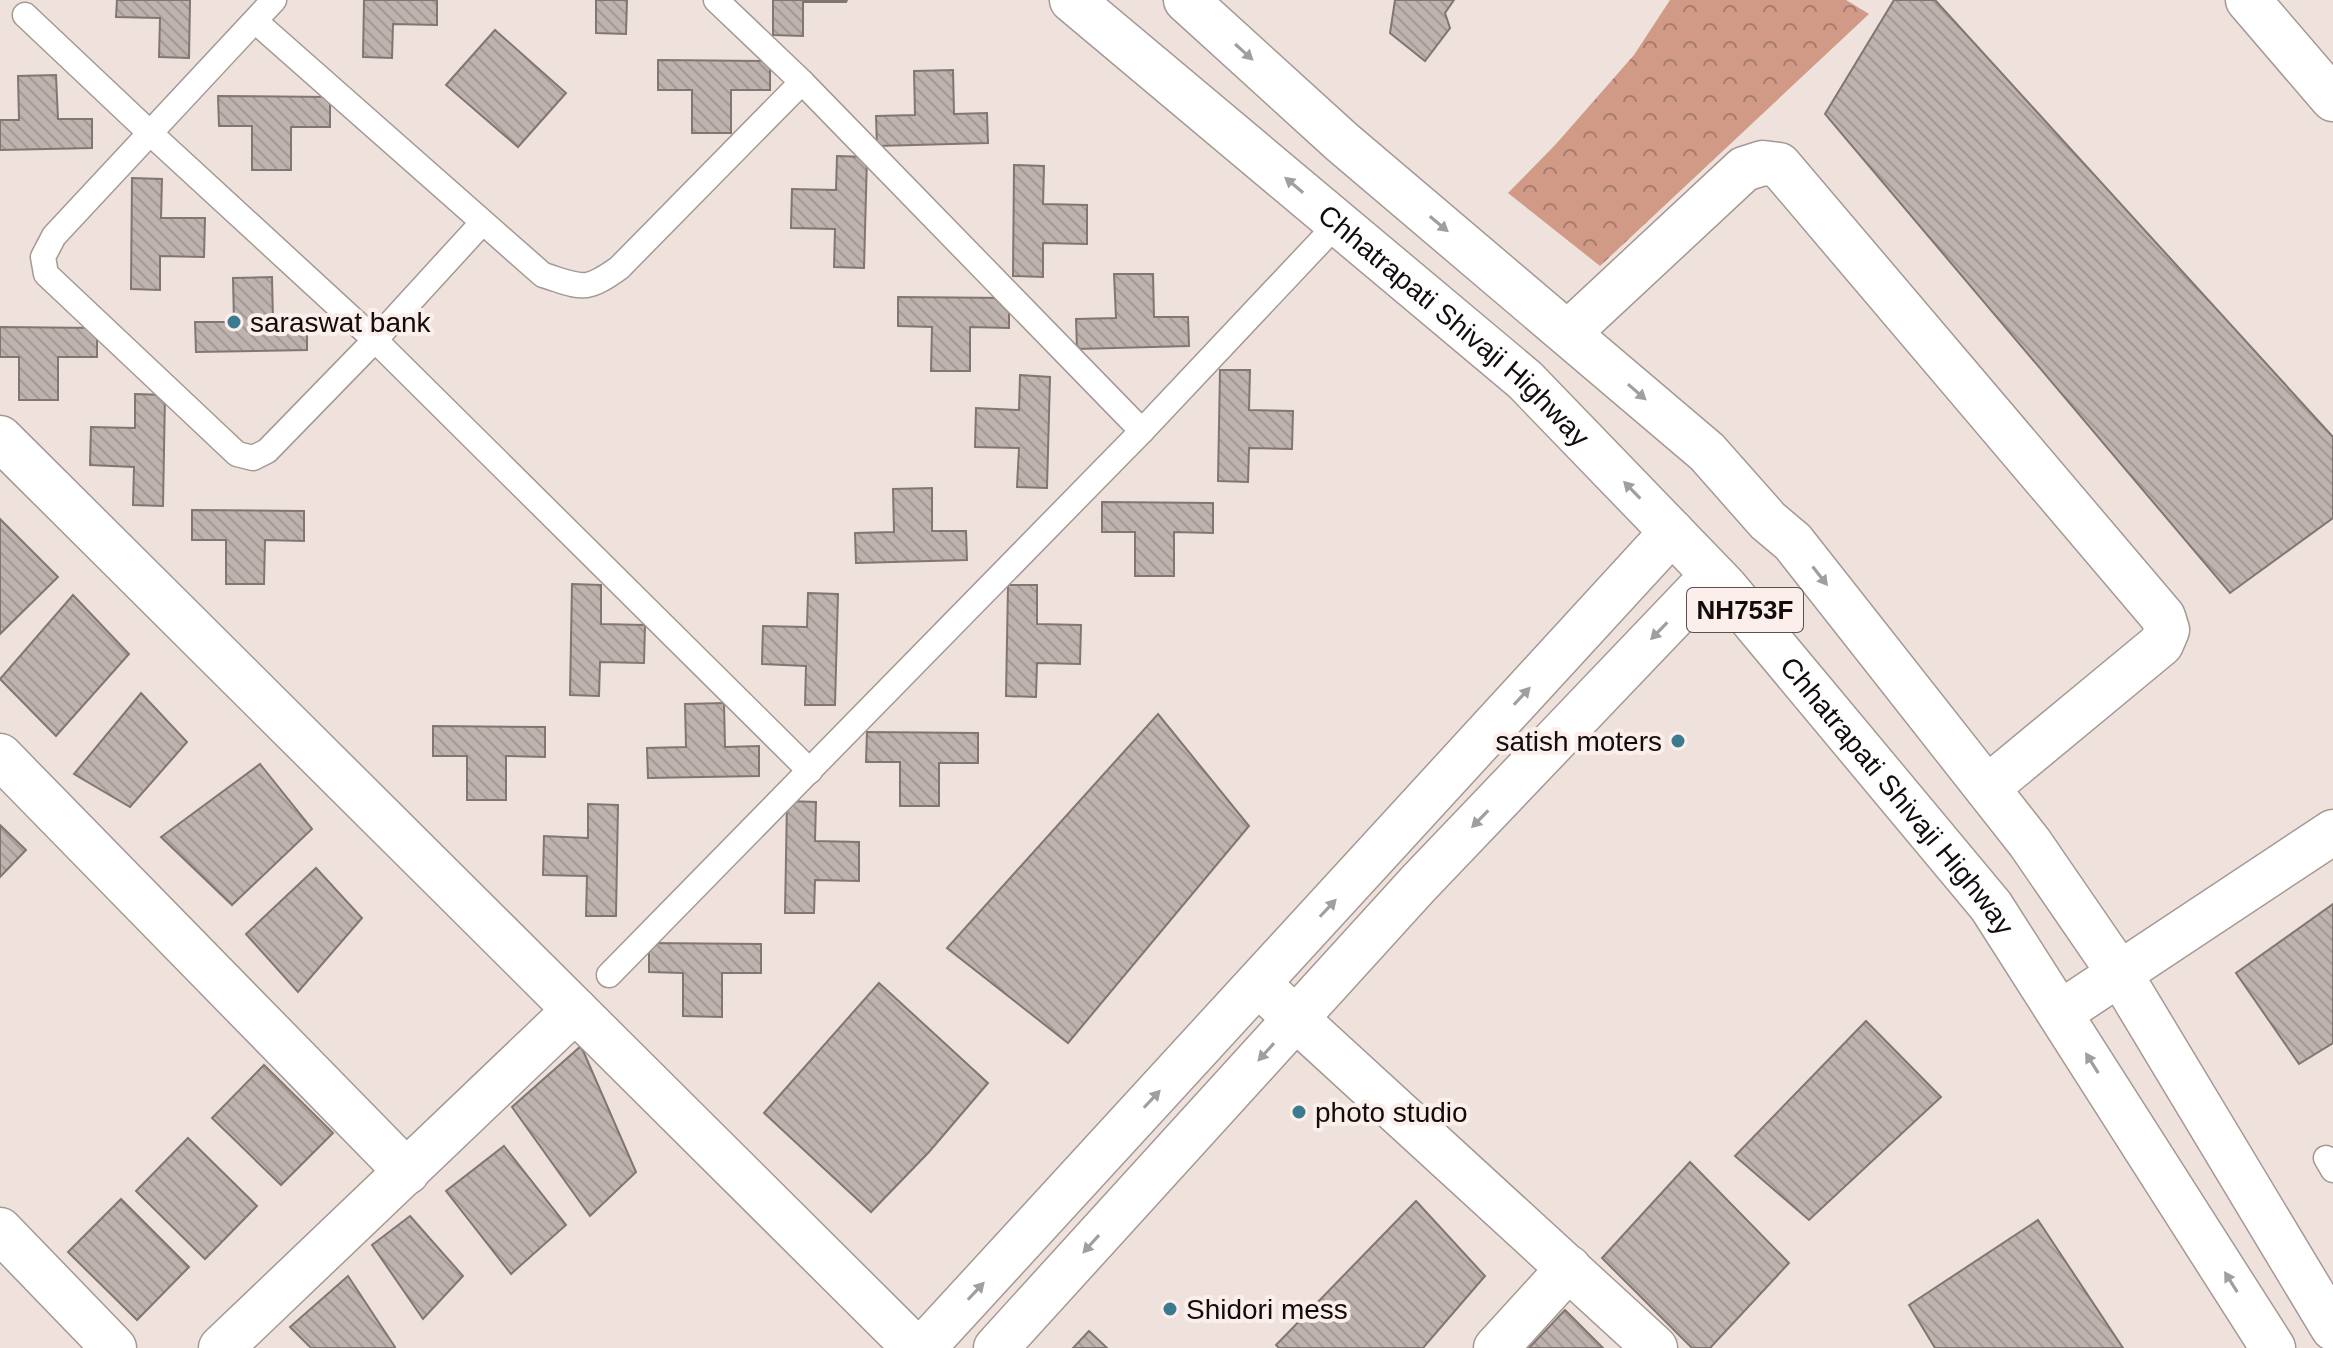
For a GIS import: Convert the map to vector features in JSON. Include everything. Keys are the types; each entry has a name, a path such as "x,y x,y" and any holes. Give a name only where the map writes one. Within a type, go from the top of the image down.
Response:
{"main road":[{"name":"Chhatrapati Shivaji Highway","path":"1072,0 1525,380 1713,575 1991,906 2273,1348"},
{"name":"NH753F","path":"1186,0 1342,142 1707,452 1768,521 1793,542 2030,843 2120,974 2333,1328"},
{"path":"2248,0 2333,99"},
{"path":"1568,333 1744,169 1763,163 1779,165 2163,617 2167,630 2161,644 1987,788"},
{"path":"7,461 575,1010 915,1348"},
{"path":"923,1348 1672,532"},
{"path":"996,1348 1418,884 1713,575"},
{"path":"0,756 407,1172"},
{"path":"2060,1013 2333,832"},
{"path":"1258,984 1655,1348"},
{"path":"221,1348 575,1010"},
{"path":"0,1230 114,1348"},
{"path":"1496,1348 1569,1268"}],"lane":[{"path":"274,0 54,236 43,257 46,274 237,454 253,458 267,451 375,340 482,223"},
{"path":"716,0 802,82 1142,431"},
{"path":"25,15 375,340 810,771"},
{"path":"255,21 543,275 583,287 601,281 619,268 802,82"},
{"path":"609,975 1142,431 1338,223"}],"green space":[{"path":"1670,0 1846,0 1869,14 1600,266 1508,193 1556,144 1634,55"}],"building":[{"path":"117,0 190,0 189,58 159,57 160,18 116,17"},
{"path":"364,0 437,0 437,25 393,24 392,58 363,57"},
{"path":"596,0 627,0 626,34 596,33"},
{"path":"773,0 847,0 803,2 803,36 773,35"},
{"path":"1395,0 1454,0 1445,13 1450,28 1425,61 1390,33"},
{"path":"1894,0 1935,0 2333,437 2333,518 2230,593 1825,114"},
{"path":"495,30 566,93 518,147 446,85"},
{"path":"658,60 770,61 770,90 731,90 731,133 692,133 692,90 658,90"},
{"path":"953,70 954,114 987,113 988,143 877,146 876,116 915,115 914,71"},
{"path":"56,75 58,119 92,119 92,148 0,150 0,120 19,120 18,76"},
{"path":"218,96 330,97 330,127 291,127 291,170 252,170 252,126 219,126"},
{"path":"837,156 867,157 864,268 834,267 835,229 791,228 792,189 836,190"},
{"path":"1014,165 1044,166 1043,204 1087,205 1087,244 1043,243 1043,277 1013,276"},
{"path":"132,178 162,179 161,218 205,218 204,257 160,256 160,290 131,289"},
{"path":"1114,274 1153,274 1154,317 1188,317 1189,346 1077,349 1076,319 1116,318"},
{"path":"272,277 273,321 307,320 307,350 196,352 195,322 234,322 233,278"},
{"path":"898,297 1009,298 1009,328 970,327 970,371 931,371 932,327 898,326"},
{"path":"0,327 97,328 97,357 58,357 58,400 19,400 19,357 0,357"},
{"path":"1220,370 1250,370 1249,410 1293,411 1292,449 1249,448 1248,482 1218,481"},
{"path":"1020,375 1050,377 1047,488 1017,487 1019,448 975,447 976,408 1019,410"},
{"path":"135,394 165,395 163,506 133,505 134,467 90,465 91,427 135,428"},
{"path":"932,488 932,531 966,531 967,560 856,563 855,533 894,532 893,489"},
{"path":"1102,502 1213,503 1213,533 1174,532 1174,576 1135,576 1135,532 1102,532"},
{"path":"192,510 304,511 304,541 265,540 264,584 226,584 226,540 192,540"},
{"path":"0,519 58,577 0,634"},
{"path":"572,584 601,585 601,624 645,625 644,663 600,662 599,696 570,695"},
{"path":"1008,585 1037,585 1037,624 1081,625 1080,664 1037,663 1036,697 1006,696"},
{"path":"808,593 838,594 835,705 805,705 806,666 762,664 763,626 807,627"},
{"path":"73,595 129,654 56,736 0,679"},
{"path":"141,693 187,742 130,807 74,774"},
{"path":"724,703 725,747 759,746 759,776 648,778 647,748 686,747 685,704"},
{"path":"1158,714 1249,826 1068,1043 947,948"},
{"path":"433,726 545,727 545,757 506,756 506,800 467,800 467,756 433,756"},
{"path":"867,732 978,733 978,763 939,763 939,806 900,806 900,762 866,762"},
{"path":"260,764 312,829 232,905 161,837"},
{"path":"787,801 816,802 815,841 859,842 859,881 815,880 814,913 785,913"},
{"path":"588,804 618,805 616,916 586,916 587,876 543,875 544,836 588,838"},
{"path":"0,825 26,850 0,877"},
{"path":"316,868 362,918 298,992 246,934"},
{"path":"2333,904 2333,1043 2299,1064 2236,973"},
{"path":"649,943 761,944 761,973 722,973 722,1017 683,1016 683,973 649,972"},
{"path":"879,983 988,1083 929,1152 871,1212 764,1113"},
{"path":"1866,1021 1941,1097 1809,1220 1735,1156"},
{"path":"581,1046 636,1172 590,1216 512,1107"},
{"path":"264,1065 333,1133 281,1185 212,1118"},
{"path":"188,1138 257,1206 205,1259 136,1191"},
{"path":"504,1146 566,1225 511,1274 446,1191"},
{"path":"1690,1162 1789,1263 1710,1348 1692,1348 1602,1258"},
{"path":"121,1199 189,1267 137,1320 68,1252"},
{"path":"1416,1201 1485,1276 1423,1348 1279,1348 1276,1345"},
{"path":"410,1216 463,1276 423,1319 372,1245"},
{"path":"2038,1220 2123,1348 1935,1348 1909,1305"},
{"path":"348,1276 395,1347 311,1348 290,1327"},
{"path":"1565,1310 1603,1348 1529,1348"},
{"path":"1089,1331 1107,1348 1073,1348"}],"place":[{"name":"saraswat bank","path":"234,322"},
{"name":"satish moters","path":"1678,741"},
{"name":"photo studio","path":"1299,1112"},
{"name":"Shidori mess","path":"1170,1309"}]}
